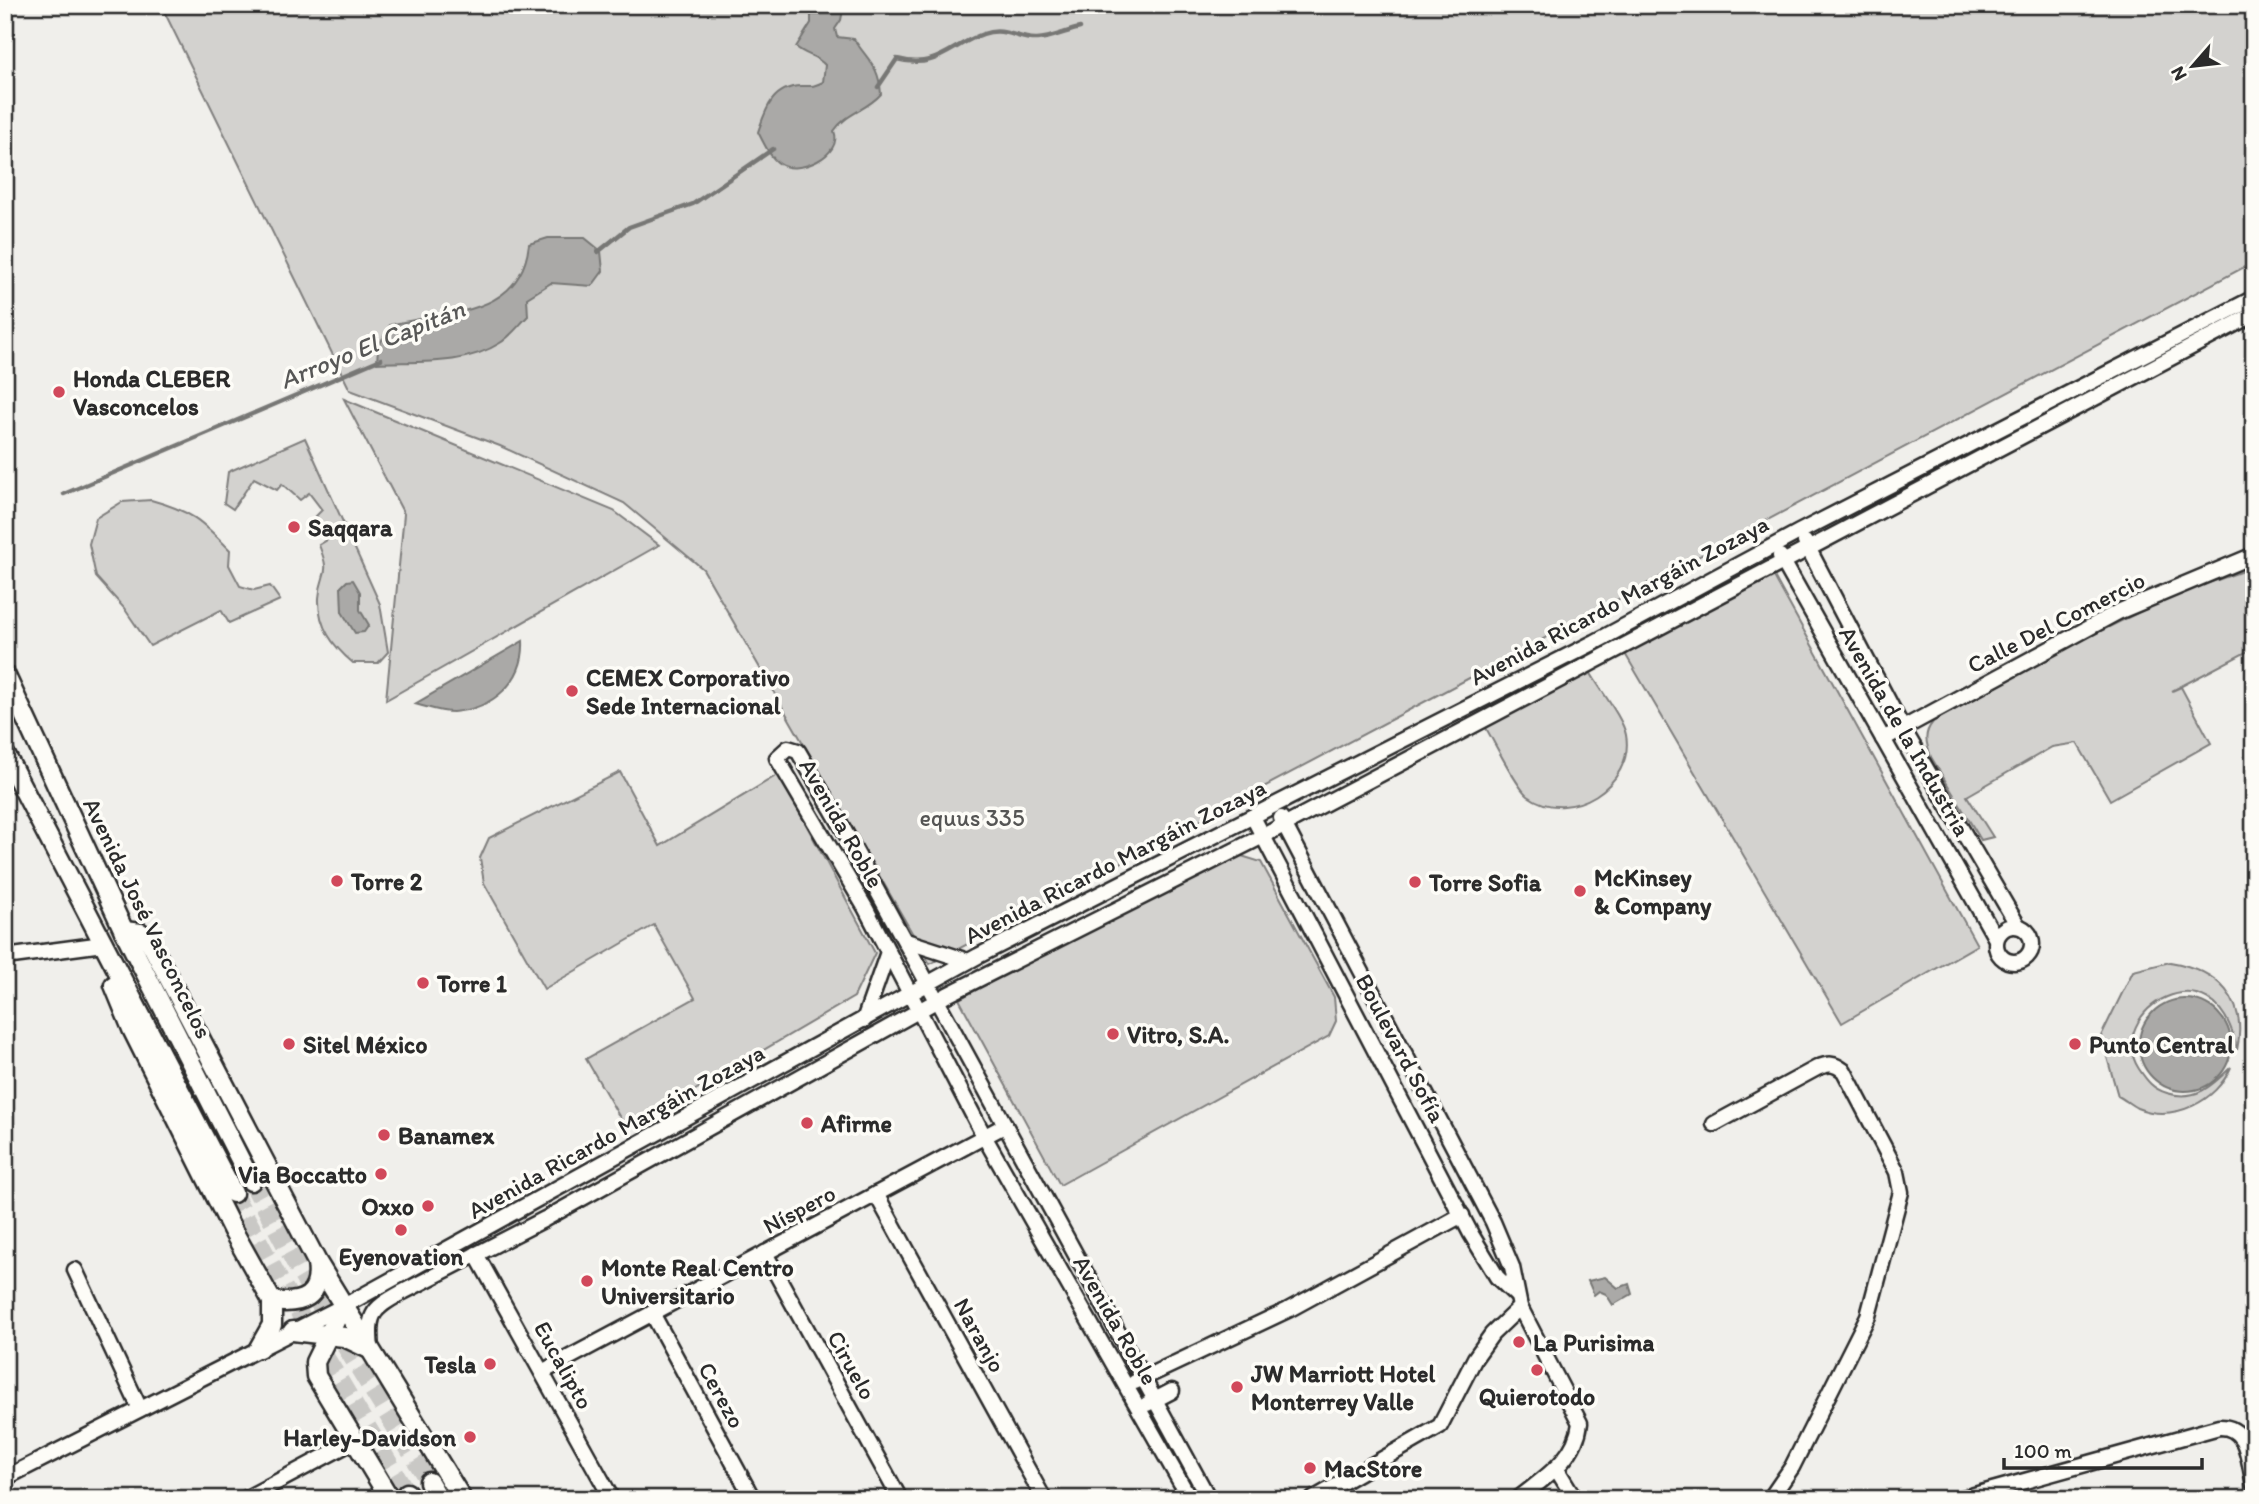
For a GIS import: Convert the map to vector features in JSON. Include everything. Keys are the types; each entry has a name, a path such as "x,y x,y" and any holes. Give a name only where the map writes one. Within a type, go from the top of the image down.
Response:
{"main road":[{"name":"Avenida José Vasconcelos","path":"5,674 124,931 251,1181"},
{"name":"Avenida José Vasconcelos","path":"5,754 233,1193"},
{"path":"124,931 141,933 151,944 342,1307 462,1499"},
{"path":"103,944 128,1021 233,1231 272,1301 274,1318 259,1348"},
{"path":"272,1301 289,1303 306,1298 317,1282 317,1262"},
{"path":"342,1307 331,1335 315,1362 316,1376 390,1499"},
{"path":"293,1331 331,1335 358,1342 371,1351"},
{"path":"429,1482 439,1499"}],"street":[{"name":"Avenida Ricardo Margáin Zozaya","path":"5,1478 342,1307 968,961 1595,642 1800,531 2254,298"},
{"name":"Avenida Ricardo Margáin Zozaya","path":"371,1351 370,1319 380,1305 556,1213 937,1000 1263,836 2254,314"},
{"name":"Avenida de la Industria","path":"1800,531 1902,727 2018,926"},
{"name":"Avenida de la Industria","path":"1774,545 1996,939"},
{"name":"Calle Del Comercio","path":"1883,738 2118,612 2254,555"},
{"name":"Avenida Roble","path":"1190,1499 984,1136 888,952 777,758 782,751 788,748 798,751 844,830 1209,1499"},
{"name":"Boulevard Sofía","path":"1275,806 1493,1222 1512,1267 1518,1301"},
{"name":"Boulevard Sofía","path":"1253,817 1462,1214 1497,1277 1518,1301 1580,1423 1578,1441 1556,1468"},
{"path":"826,841 844,830"},
{"path":"2018,926 2027,932 2031,942 2030,950 2022,960 2009,961 2003,958 1996,946 1996,939 2004,928 2018,926"},
{"path":"906,941 968,961"},
{"path":"5,957 103,944"},
{"path":"864,1020 888,952"},
{"path":"1714,1124 1817,1068 1828,1063 1836,1065 1844,1071 1897,1172 1900,1192 1900,1204 1868,1316 1792,1467 1770,1499"},
{"name":"Níspero","path":"542,1372 1004,1126"},
{"name":"Naranjo","path":"876,1194 1044,1499"},
{"path":"1127,1386 1288,1310 1462,1214"},
{"name":"Ciruelo","path":"765,1253 900,1499"},
{"name":"Eucalipto","path":"476,1254 612,1499"},
{"path":"75,1270 140,1409"},
{"path":"1313,1499 1440,1426 1475,1358 1518,1301"},
{"name":"Cerezo","path":"652,1313 753,1499"},
{"path":"1140,1408 1172,1391"},
{"path":"1960,1499 2219,1427 2232,1428 2242,1436 2254,1483"},
{"path":"245,1499 354,1441"},
{"path":"1518,1499 1556,1468 1575,1499"}],"green space":[{"name":"equus 335","path":"161,5 2241,5 2254,19 2254,262 930,964 703,569 624,503 500,446 350,390"},
{"path":"344,399 614,511 659,545 386,700 404,514"},
{"path":"305,438 380,604 388,652 378,663 353,663 333,643 324,627 319,598 325,563 319,545 327,540 316,516 322,510 309,493 300,500 282,484 277,490 254,478 233,509 224,503 228,472"},
{"path":"151,500 186,513 211,531 230,550 229,565 240,586 254,590 270,586 280,600 229,623 221,610 150,646 124,608 96,577 89,544 96,518 122,502"},
{"path":"2254,567 2254,648 2172,691 2181,687 2211,743 2110,800 2077,743 2052,747 1967,796 1993,837 1981,840 1931,757 1926,739 1933,722 2072,645 2172,596"},
{"path":"1771,571 1977,945 1842,1023 1624,652"},
{"path":"1589,670 1624,728 1626,753 1620,770 1610,784 1596,796 1562,806 1544,804 1523,791 1483,723"},
{"path":"620,772 660,846 779,774 875,953 854,997 627,1130 586,1059 695,998 654,925 544,989 484,883 480,858 489,838"},
{"path":"1232,853 1261,862 1334,997 1336,1021 1329,1036 1060,1185 959,999"},
{"path":"2170,962 2202,972 2226,990 2238,1016 2237,1050 2225,1017 2208,999 2187,993 2166,997 2148,1009 2136,1027 2132,1048 2139,1069 2154,1087 2177,1095 2195,1094 2210,1086 2231,1067 2216,1090 2193,1106 2165,1113 2151,1112 2137,1108 2118,1096 2101,1036 2133,971"}],"shaded area":[{"path":"811,5 844,5 841,20 835,29 837,37 854,39 878,76 881,94 839,125 834,131 832,148 826,155 808,165 788,167 773,158 758,132 767,108 783,90 823,82 825,65 796,47 811,23"},
{"path":"548,238 585,238 601,251 603,271 592,286 551,283 527,298 528,316 511,334 471,356 440,361 377,363 378,347 390,325 456,313 496,298 512,286 523,268 529,244"},
{"path":"353,580 360,592 360,610 369,625 364,632 355,633 342,612 341,587 347,581"},
{"path":"523,641 519,669 504,690 493,699 468,710 453,712 415,704"},
{"path":"2185,999 2203,1002 2218,1012 2228,1027 2231,1045 2228,1063 2218,1078 2203,1088 2185,1091 2167,1088 2152,1078 2142,1063 2139,1045 2142,1027 2152,1012 2167,1002"},
{"path":"1605,1277 1618,1288 1629,1284 1632,1294 1613,1305 1606,1294 1599,1291 1594,1295 1588,1281"}],"waterway":[{"name":"Arroyo El Capitán","path":"878,87 897,59 911,62 933,59 991,32 1005,32 1037,39 1080,28"},
{"name":"Arroyo El Capitán","path":"598,252 629,227 693,204 773,149"},
{"name":"Arroyo El Capitán","path":"64,494 381,359"}],"tunnel":[{"path":"251,1181 302,1276 429,1482"},
{"path":"233,1193 283,1286 407,1493"}],"place":[{"name":"Honda CLEBER Vasconcelos","path":"59,392"},
{"name":"Saqqara","path":"294,527"},
{"name":"CEMEX Corporativo Sede Internacional","path":"572,691"},
{"name":"Torre 2","path":"337,881"},
{"name":"Torre Sofia","path":"1415,882"},
{"name":"McKinsey & Company","path":"1580,891"},
{"name":"Torre 1","path":"423,983"},
{"name":"Vitro, S.A.","path":"1113,1034"},
{"name":"Sitel México","path":"289,1044"},
{"name":"Punto Central","path":"2075,1044"},
{"name":"Afirme","path":"807,1123"},
{"name":"Banamex","path":"384,1135"},
{"name":"Via Boccatto","path":"381,1174"},
{"name":"Oxxo","path":"428,1206"},
{"name":"Eyenovation","path":"401,1230"},
{"name":"Monte Real Centro Universitario","path":"587,1281"},
{"name":"La Purisima","path":"1519,1342"},
{"name":"Tesla","path":"490,1364"},
{"name":"Quierotodo","path":"1537,1370"},
{"name":"JW Marriott Hotel Monterrey Valle","path":"1237,1387"},
{"name":"Harley-Davidson","path":"470,1437"},
{"name":"MacStore","path":"1310,1468"}]}
